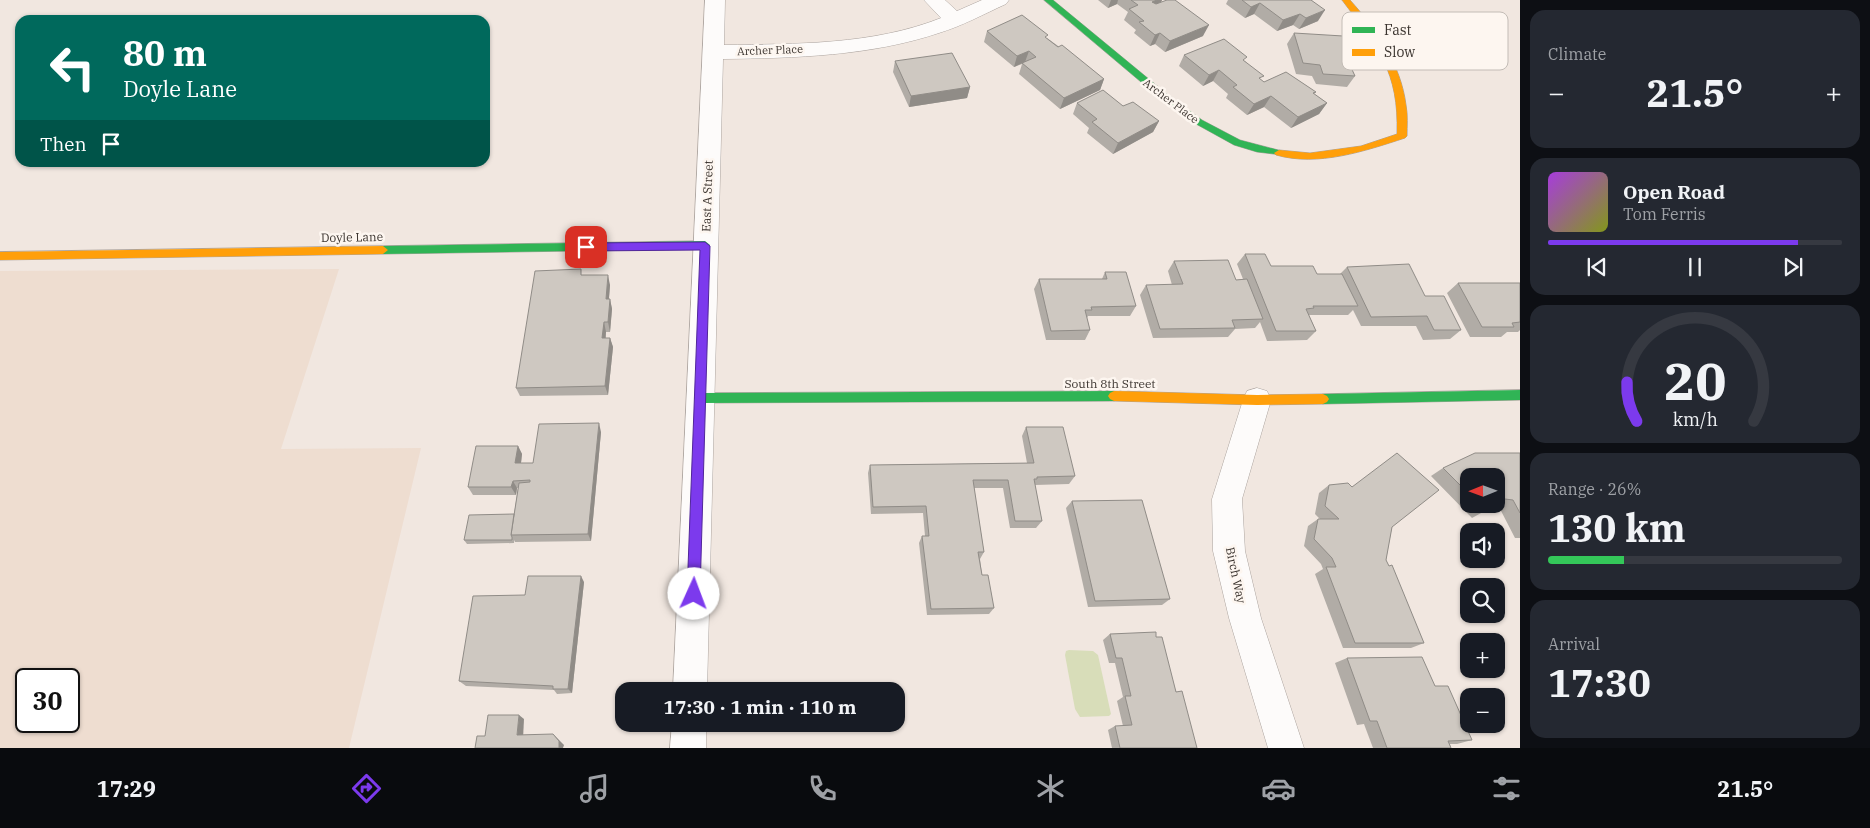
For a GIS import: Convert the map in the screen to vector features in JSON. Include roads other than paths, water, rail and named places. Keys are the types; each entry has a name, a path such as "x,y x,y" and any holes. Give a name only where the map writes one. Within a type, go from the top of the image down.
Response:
{"street":[{"name":"East A Street","path":"690,682 705,246 716,0"},
{"path":"934,0 954,20"},
{"name":"Archer Place","path":"713,52 787,51 870,44 922,32 999,0"},
{"name":"Archer Place","path":"1048,0 1184,113 1225,138 1268,152 1310,156 1361,149 1402,136 1402,106 1391,70"},
{"name":"Archer Place","path":"1346,0 1357,12"},
{"name":"Doyle Lane","path":"0,256 705,246"},
{"name":"South 8th Street","path":"700,398 1125,396 1258,400 1520,395"},
{"name":"Birch Way","path":"1258,400 1227,499 1229,551 1245,618 1286,748"},
{"path":"688,748 689,732"}]}
